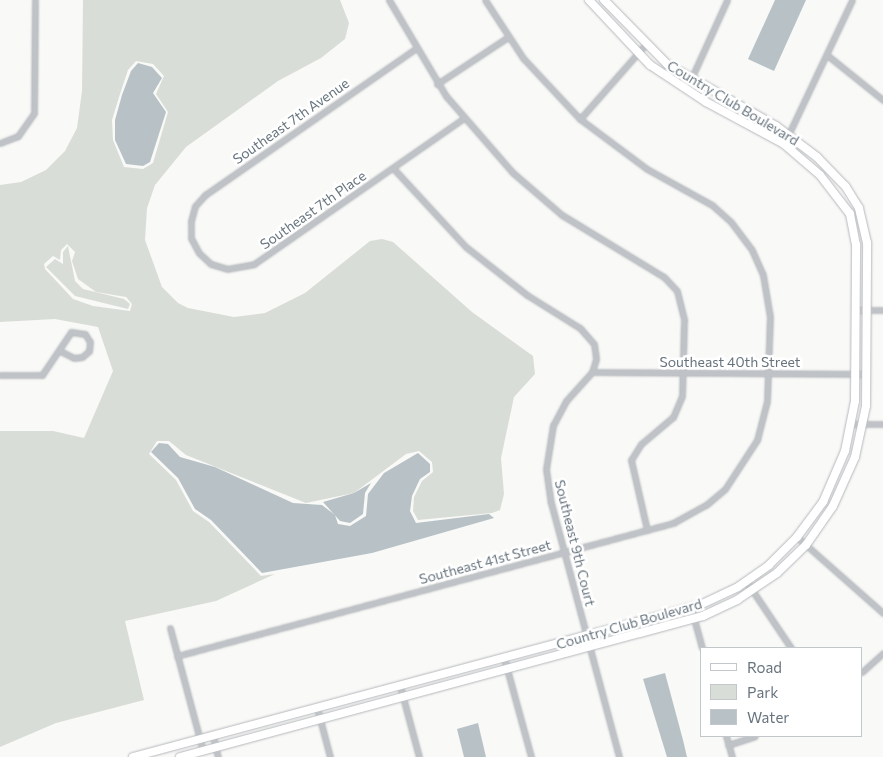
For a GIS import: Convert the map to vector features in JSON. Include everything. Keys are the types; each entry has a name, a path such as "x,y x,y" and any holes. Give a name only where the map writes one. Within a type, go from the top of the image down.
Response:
{"main road":[{"name":"Country Club Boulevard","path":"133,757 691,608 746,581 798,537 832,483 852,424 856,374 856,245 850,214 820,175 784,144 686,90 638,54 589,0"},
{"name":"Country Club Boulevard","path":"180,757 694,619 752,591 806,545 844,485 864,424 867,374 867,243 861,214 835,175 789,135 691,80 645,45 604,0"}],"street":[{"path":"0,143 18,136 34,112 36,0"},
{"path":"389,0 415,49 437,84 463,119 512,172 562,215 671,283 683,308 682,396 673,417 641,444 631,460 647,530"},
{"name":"Southeast 41st Street","path":"177,656 647,530 695,512 737,475 761,430 769,373 767,290 758,262 745,238 712,205 632,159 580,119 508,37 485,0"},
{"path":"686,90 727,0"},
{"path":"784,144 852,0"},
{"path":"437,84 508,37"},
{"path":"580,119 645,45"},
{"name":"Southeast 7th Avenue","path":"191,221 196,206 205,195 415,49"},
{"path":"827,55 883,100"},
{"name":"Southeast 7th Place","path":"191,221 194,246 204,259 227,269 246,268 463,119"},
{"path":"393,168 442,224 492,268 585,332 596,351 592,372"},
{"path":"856,310 883,310"},
{"path":"0,375 42,375 72,332 85,334 90,342 89,351 82,357 74,358 60,351"},
{"name":"Southeast 40th Street","path":"592,372 867,374"},
{"name":"Southeast 9th Court","path":"592,372 561,409 547,451 547,486 619,757"},
{"path":"852,424 883,424"},
{"path":"798,537 883,612"},
{"path":"746,581 790,647"},
{"path":"691,608 702,647"},
{"path":"170,628 203,751"},
{"path":"863,671 883,652"},
{"path":"504,658 531,757"},
{"path":"400,686 418,757"},
{"path":"316,708 330,757"},
{"path":"213,736 218,757"},
{"path":"726,737 732,757"},
{"path":"728,745 752,737"}],"green space":[{"path":"83,0 340,0 349,23 345,39 321,58 278,81 186,147 155,185 147,208 145,240 162,287 178,303 188,308 234,317 265,313 305,293 370,241 382,239 393,242 472,312 533,356 535,374 514,397 501,458 504,494 500,510 492,513 418,520 413,511 414,497 422,481 433,472 432,462 419,451 406,454 354,493 306,503 186,455 169,441 157,441 149,454 176,480 193,511 209,522 261,576 275,574 216,601 125,621 144,700 56,723 0,747 0,431 53,431 84,438 113,371 98,327 55,319 0,322 0,185 21,182 46,170 65,151 77,128 82,91","holes":["136,61 153,64 164,76 156,94 168,112 153,163 143,169 124,167 113,140 112,120 128,70","67,244 75,252 72,261 78,279 96,292 126,297 132,304 130,311 93,306 73,299 45,269 44,264 53,256 60,260 61,250"]},
{"path":"68,246 75,281 83,289 124,299 130,304 128,309 75,296 46,267 55,259 63,264 63,252"}],"water":[{"path":"775,0 806,0 774,71 748,59"},
{"path":"138,63 152,67 162,78 153,93 166,112 150,162 143,166 126,164 115,140 115,120 122,95 131,71"},
{"path":"159,443 168,444 180,457 215,467 293,503 322,505 335,515 338,524 350,526 366,516 368,494 384,473 418,453 430,464 430,472 420,479 412,496 410,511 416,523 489,514 494,518 372,553 262,573 211,520 195,509 178,478 151,452"},
{"path":"371,483 365,493 363,514 350,523 340,521 323,502 354,493"},
{"path":"665,673 687,757 667,757 643,679"},
{"path":"478,723 486,757 464,757 457,729"}]}
